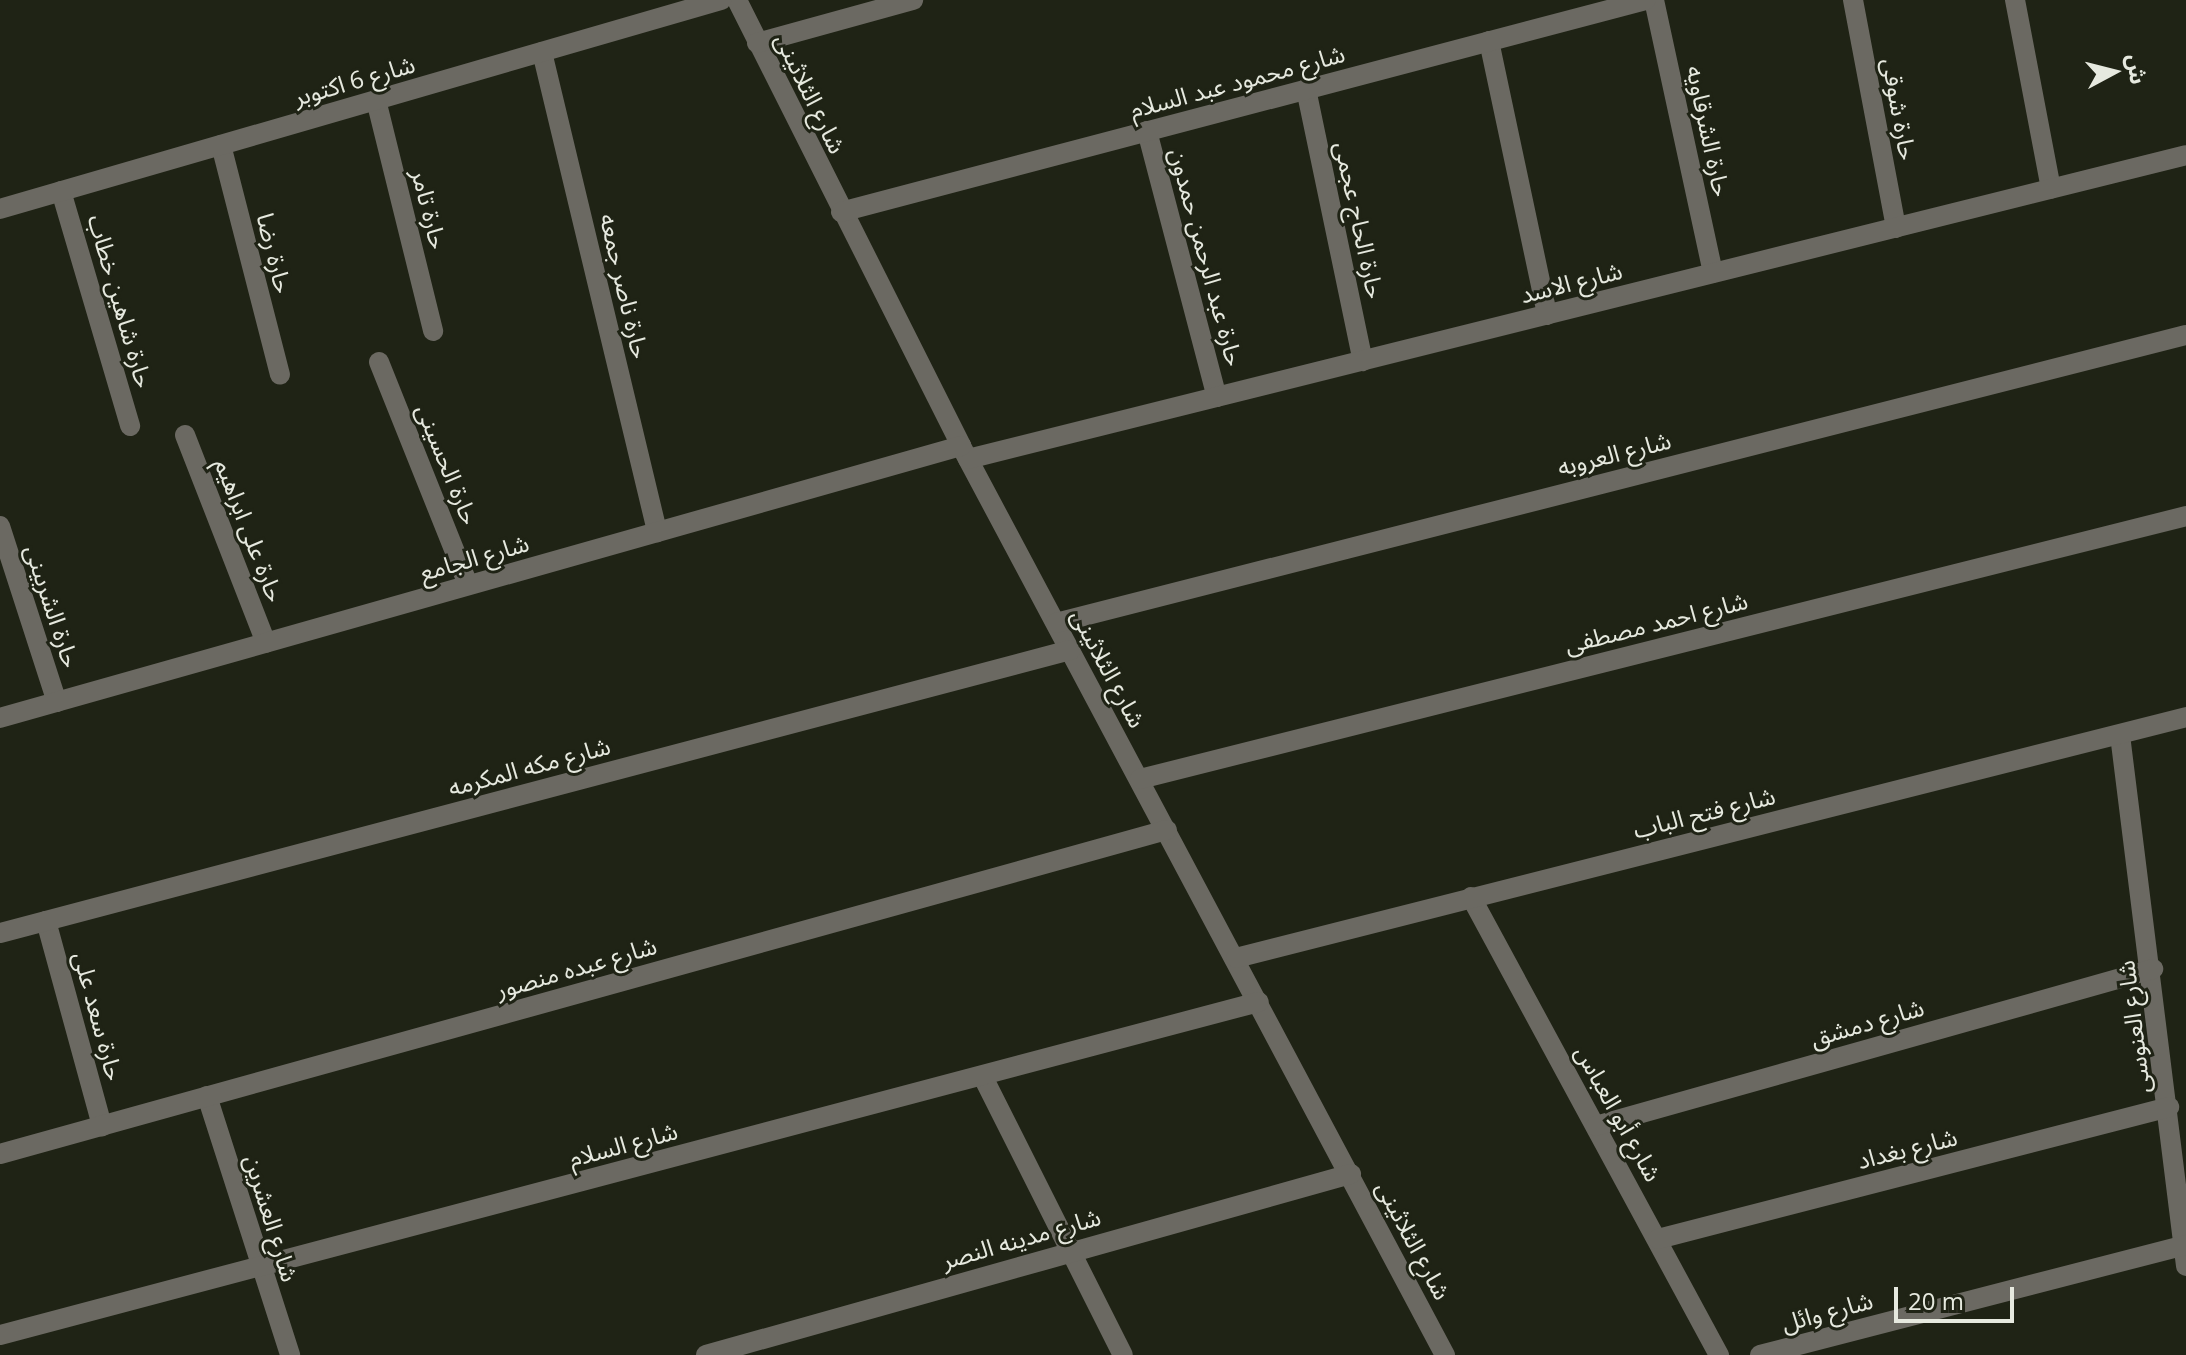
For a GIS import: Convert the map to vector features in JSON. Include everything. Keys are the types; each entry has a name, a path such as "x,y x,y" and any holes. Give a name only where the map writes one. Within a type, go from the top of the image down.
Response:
{"street":[{"name":"شارع 6 اكتوبر","path":"0,209 721,0"},
{"name":"شارع الثلاثينى","path":"737,0 841,212 965,452 1445,1355"},
{"path":"757,43 913,0"},
{"name":"شارع محمود عبد السلام","path":"841,212 1646,0"},
{"name":"حارة الشرقاويه","path":"1654,0 1713,273"},
{"name":"حارة شوقى","path":"1853,0 1896,228"},
{"path":"2015,0 2051,189"},
{"path":"1489,41 1547,315"},
{"name":"حارة ناصر جمعه","path":"542,52 657,532"},
{"name":"حارة الحاج عجمى","path":"1306,89 1363,361"},
{"name":"حارة تامر","path":"376,100 433,331"},
{"name":"حارة عبد الرحمن حمدون","path":"1147,131 1217,397"},
{"name":"حارة رضا","path":"221,145 280,375"},
{"name":"شارع الاسد","path":"965,452 1217,397 2186,155"},
{"name":"حارة شاهين خطاب","path":"61,191 130,426"},
{"name":"شارع العروبه","path":"1056,623 2186,335"},
{"name":"حارة الحسينى","path":"379,362 468,585"},
{"name":"حارة على ابراهيم","path":"185,435 266,643"},
{"name":"شارع الجامع","path":"0,718 657,532 965,452"},
{"name":"شارع احمد مصطفى","path":"1140,779 2186,516"},
{"name":"حارة الشربينى","path":"0,526 57,702"},
{"name":"شارع مكه المكرمه","path":"0,933 1070,650"},
{"name":"شارع فتح الباب","path":"1236,958 2186,717"},
{"name":"شارع العنوسى","path":"2120,735 2153,969 2186,1266"},
{"name":"شارع عبده منصور","path":"0,1154 1167,830"},
{"name":"شارع أبو العباس","path":"1471,897 1719,1355"},
{"name":"حارة سعد على","path":"46,921 102,1126"},
{"name":"شارع دمشق","path":"1596,1126 2153,969"},
{"name":"شارع السلام","path":"0,1335 1259,1002"},
{"path":"983,1077 1123,1355"},
{"name":"شارع العشرين","path":"207,1096 258,1266 290,1355"},
{"name":"شارع بغداد","path":"1658,1239 2169,1107"},
{"name":"شارع مدينه النصر","path":"706,1355 1351,1174"},
{"name":"شارع وائل","path":"1760,1355 2185,1245"}]}
